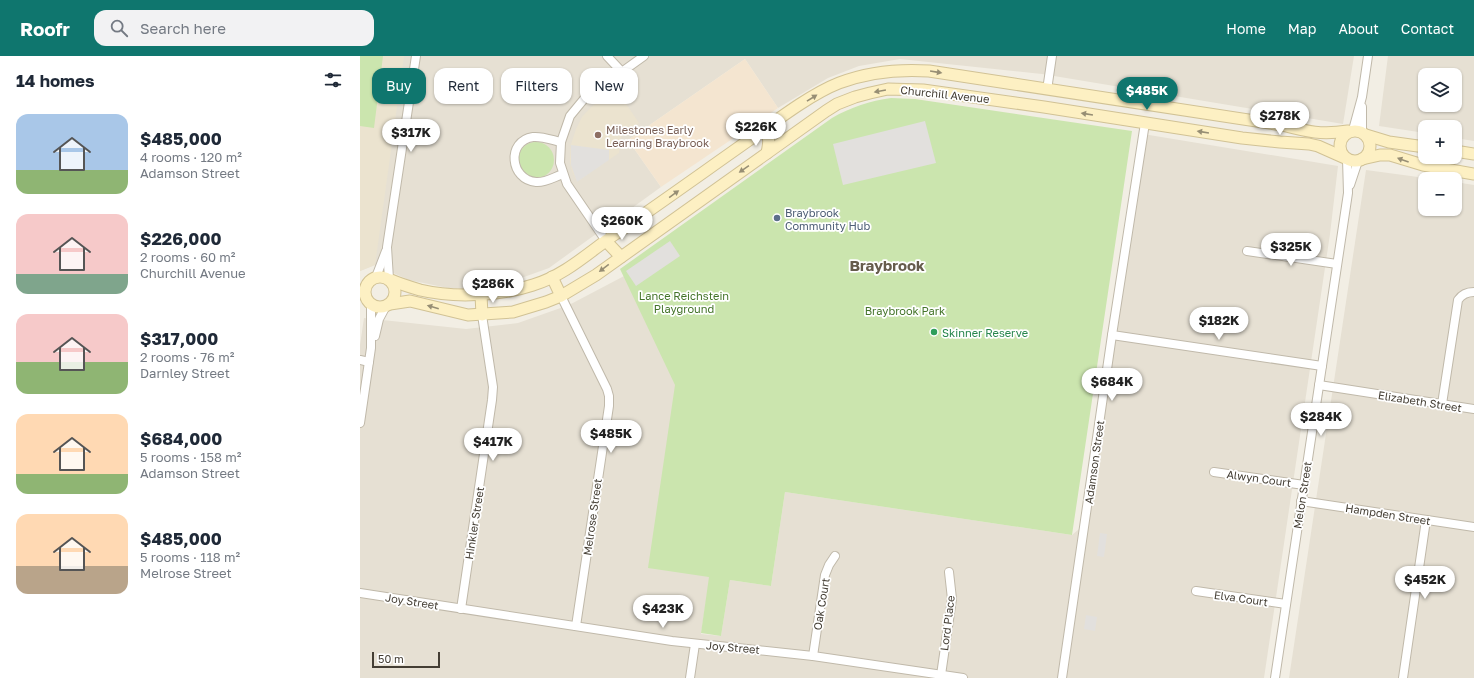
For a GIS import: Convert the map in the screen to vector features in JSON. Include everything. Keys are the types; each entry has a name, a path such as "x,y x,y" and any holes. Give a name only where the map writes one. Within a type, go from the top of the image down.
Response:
{"main road":[{"name":"Churchill Avenue","path":"390,280 419,290 431,292 481,295 521,289 535,285 573,265 765,129 818,94 839,83 873,73 890,70 929,71 1282,125 1312,132 1328,134 1357,132 1389,142 1418,146"},
{"name":"Churchill Avenue","path":"388,305 410,301 460,314 482,315 513,312 561,296 596,275 837,104 855,97 888,89 923,90 1145,122 1250,139 1309,144 1353,159"},
{"path":"1044,107 1047,90"},
{"name":"Adamson Street","path":"1145,122 1148,104"},
{"path":"765,129 769,136 770,142 767,153"},
{"path":"1353,159 1366,156 1370,148 1369,139 1357,132 1344,134 1339,144 1340,149 1353,159 1390,155 1424,166 1474,174"},
{"path":"1462,152 1474,154"},
{"path":"606,241 621,257"},
{"path":"385,277 390,280 395,290 393,300 388,305 381,307 366,302 365,288 369,279 385,277"},
{"name":"Melrose Street","path":"552,277 561,296"},
{"name":"Hinkler Street","path":"481,295 482,315"}],"street":[{"path":"390,280 387,247 416,56"},
{"path":"607,56 618,68"},
{"path":"628,68 644,56"},
{"path":"1047,90 1052,56"},
{"path":"1357,132 1368,56"},
{"path":"580,104 570,116 561,142 560,163 563,174 571,191 606,241"},
{"name":"Adamson Street","path":"1062,678 1145,122"},
{"path":"561,142 534,137 523,141 518,146 514,159 514,165 523,177 536,182 544,181 563,174"},
{"name":"Melon Street","path":"1275,678 1353,159"},
{"path":"369,279 387,247"},
{"path":"1247,251 1337,264"},
{"path":"1442,404 1458,300 1467,292 1474,292"},
{"name":"Melrose Street","path":"561,296 607,389 609,396 609,406 576,626"},
{"path":"366,302 371,348"},
{"path":"360,423 371,348 379,319 388,305"},
{"name":"Hinkler Street","path":"461,608 493,387 482,315"},
{"path":"1112,335 1322,366"},
{"path":"360,360 369,362"},
{"name":"Elizabeth Street","path":"1319,385 1474,409"},
{"name":"Alwyn Court","path":"1214,472 1304,485"},
{"name":"Hampden Street","path":"1301,501 1474,527"},
{"path":"1403,678 1426,520"},
{"name":"Oak Court","path":"814,656 825,575 829,564 835,556"},
{"name":"Lord Place","path":"941,675 952,599 949,572"},
{"name":"Elva Court","path":"1196,591 1286,604"},
{"name":"Joy Street","path":"360,593 696,644 814,656 963,678"},
{"path":"690,678 696,644"}],"shaded area":[{"path":"360,56 1354,56 1343,124 1042,74 900,59 859,66 828,78 778,108 745,59 628,140 661,187 549,268 513,281 475,289 448,288 409,280 375,265 360,271"},
{"path":"360,56 404,56 402,68 372,68 372,104 397,104 375,265 360,271"},
{"path":"1388,56 1474,56 1474,141 1462,139 1462,120 1418,120 1418,132 1379,126"},
{"path":"745,59 778,108 661,187 628,140"},
{"name":"Milestones Early Learning Braybrook","path":"595,104 626,104 639,123 621,136 619,153 577,182 572,171 570,161 571,144 582,117"},
{"path":"925,121 936,163 843,185 833,144"},
{"path":"1143,134 1338,166 1330,234 1264,678 360,678 360,345 364,318 466,329 518,323 569,305 626,275 683,388 710,575 701,634 721,636 730,580 771,586 785,492 1072,535 1085,524"},
{"path":"571,145 609,150 609,160 577,182 571,165"},
{"path":"1366,170 1418,177 1418,216 1462,216 1462,183 1474,185 1474,678 1289,678"},
{"path":"670,241 680,256 636,286 626,271"},
{"path":"1100,533 1107,534 1104,557 1097,556"},
{"path":"1086,615 1097,617 1095,631 1084,629"}],"green space":[{"path":"360,56 383,56 382,68 372,68 372,104 377,104 374,128 360,126"},
{"name":"Braybrook Park","path":"891,98 915,99 1132,131 1072,535 785,492 771,586 730,580 721,636 701,633 709,577 648,568 675,385 620,269 832,118 861,105"},
{"path":"540,142 549,147 553,153 553,167 549,173 540,178 532,178 523,173 519,167 518,156 523,147 529,143"}],"place":[{"name":"Milestones Early Learning Braybrook","path":"598,135"},
{"name":"Braybrook Community Hub","path":"777,218"},
{"name":"Skinner Reserve","path":"934,332"}],"district":[{"name":"Braybrook","path":"887,265"}],"park label":[{"name":"Lance Reichstein Playground","path":"684,301"}]}
